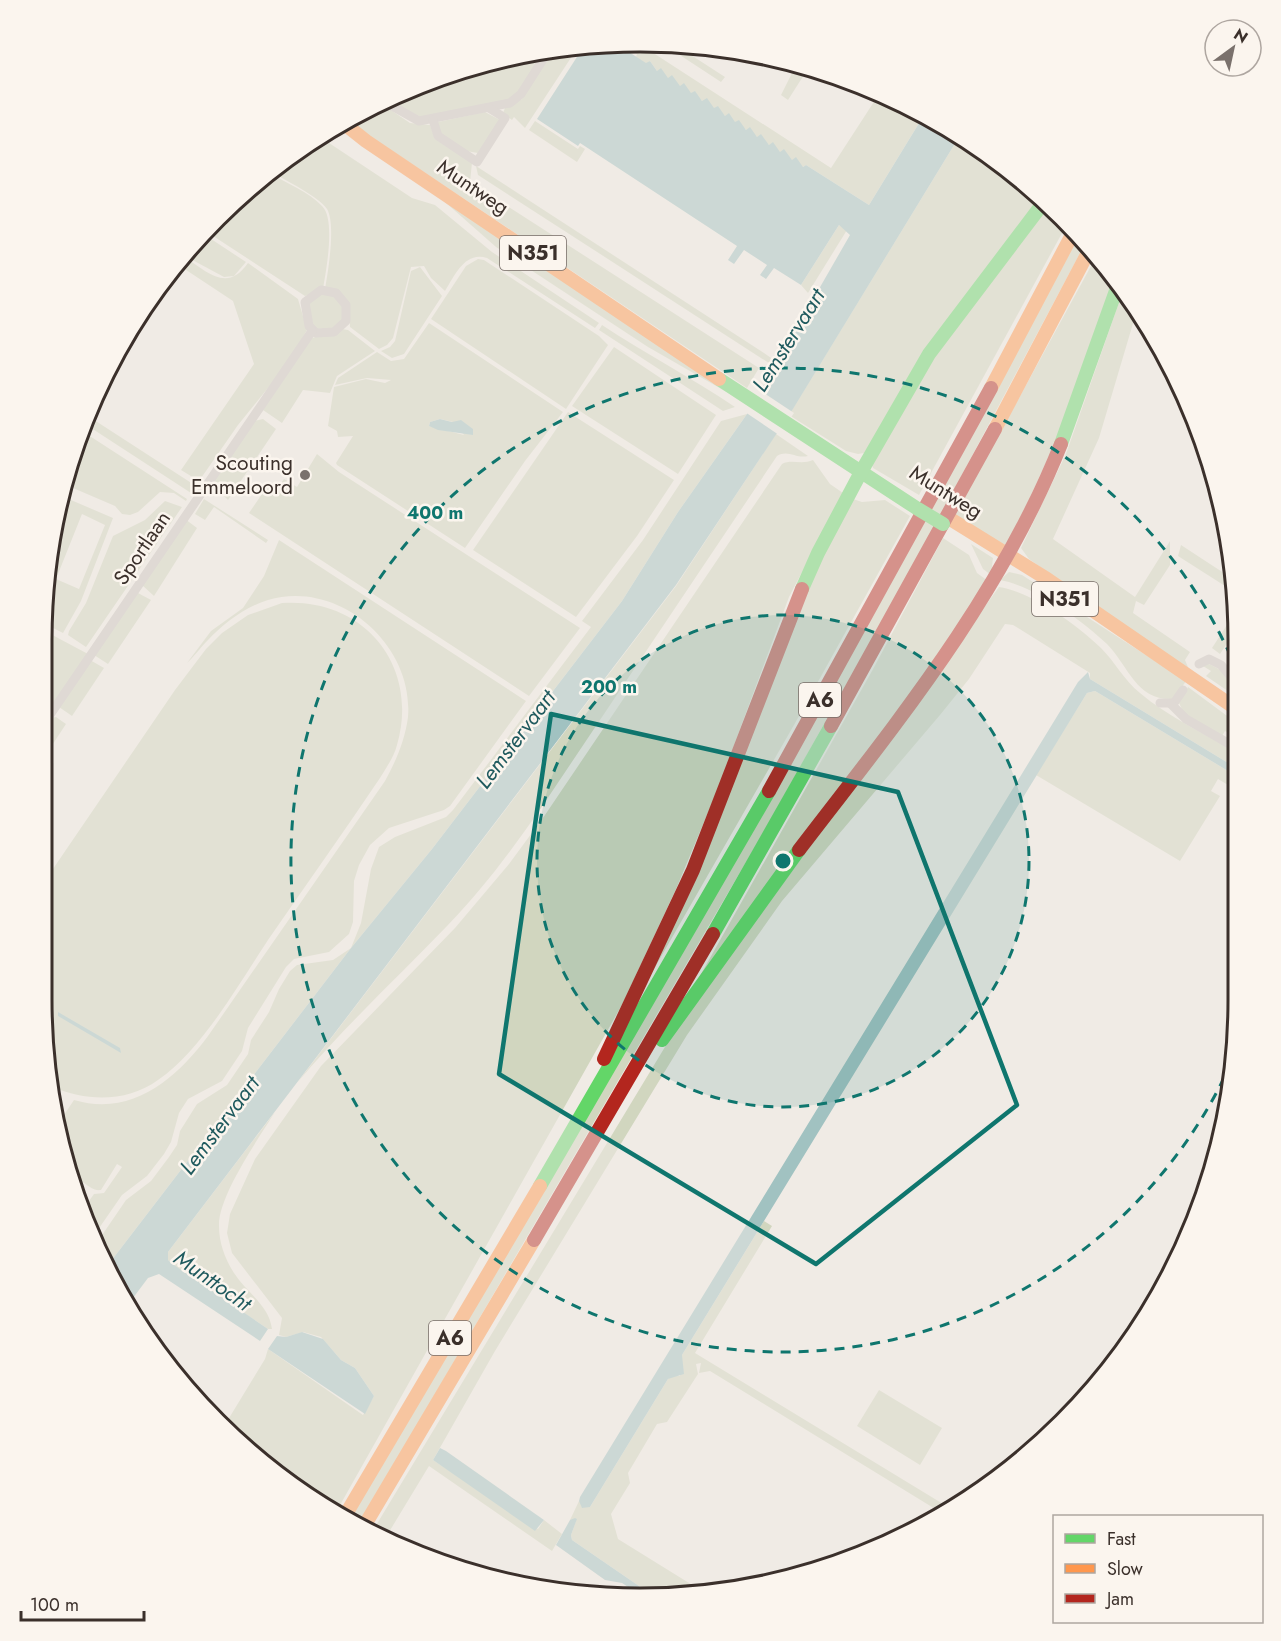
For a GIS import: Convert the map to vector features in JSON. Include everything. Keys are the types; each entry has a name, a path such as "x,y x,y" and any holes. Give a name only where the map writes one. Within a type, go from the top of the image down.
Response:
{"main road":[{"name":"Muntweg","path":"351,129 736,388 1007,559 1125,637 1130,637 1228,703"},
{"name":"Muntweg","path":"347,131 366,141"},
{"name":"A6","path":"554,1163 673,915 712,821 801,590 862,469 929,354 1039,209"},
{"name":"A6","path":"348,1511 554,1163 809,718 1070,239"},
{"name":"A6","path":"367,1521 618,1098 841,707 1086,257"},
{"name":"A6","path":"618,1098 672,1028 770,888 924,690 958,642 1007,559 1063,444 1115,294"}],"street":[{"path":"393,107 416,121 433,120 516,100 541,62"},
{"path":"433,120 438,136 477,162 505,118 489,108"},
{"path":"321,290 333,291 340,295 347,309 344,325 331,333 312,331 305,308 307,298 321,290"},
{"name":"Sportlaan","path":"52,712 312,331"},
{"path":"1199,664 1209,659 1215,661 1228,675"},
{"path":"1171,704 1183,690"},
{"path":"1160,703 1171,704 1186,719 1228,743"}],"highlighted area":[{"path":"551,714 898,792 1017,1105 816,1264 499,1074"}],"green space":[{"path":"634,52 653,53 831,168 875,101 919,123 869,205 806,165 803,167 792,160 657,71 650,61 646,64 636,57 637,54"},
{"path":"678,54 691,55 725,77 721,82"},
{"path":"571,57 525,128 514,117 512,120 503,113 505,108 522,99 546,61"},
{"path":"537,62 517,93 506,101 423,118 397,105 451,84"},
{"path":"792,73 803,76 788,100 781,95"},
{"path":"389,109 410,123 430,125 435,139 472,163 470,182 759,368 747,388 356,126"},
{"path":"485,112 500,120 478,153 466,151 439,134 438,122"},
{"path":"535,121 578,149 580,146 585,149 577,162 529,130"},
{"path":"329,143 412,198 435,205 492,252 599,323 595,328 487,258 479,257 467,261 462,266 445,291 431,278 424,266 411,267 393,338 379,349 350,327 349,310 325,289 331,236 330,216 323,204 280,177"},
{"path":"955,144 998,174 1035,204 864,453 846,451 789,415"},
{"path":"476,166 764,353 777,362 775,367 478,175"},
{"path":"278,178 311,196 326,213 329,246 323,289 305,296 214,237 253,198"},
{"path":"437,195 730,394 648,347 496,247"},
{"path":"1040,210 1063,232 919,495 873,468 872,465 911,388"},
{"path":"839,225 847,230 808,293 801,285"},
{"path":"211,239 246,262 234,276 224,277 192,260"},
{"path":"1073,243 1081,251 932,531 767,826 362,1519 353,1514"},
{"path":"478,259 484,260 599,336 608,345 566,409 431,319 466,266"},
{"path":"191,262 217,277 225,278 233,277 248,263 298,299 307,330 289,362 238,425 199,481 181,470 254,364 233,301 185,269"},
{"path":"1092,264 1113,291 1081,387 1007,547 954,517"},
{"path":"420,267 442,296 404,354 392,358 381,351 390,347 395,341 411,271"},
{"path":"319,292 339,297 346,313 338,328 314,329 308,303"},
{"path":"1120,301 1134,321 1099,438 1053,539 1135,597 1170,541 1170,565 1144,605 1136,601 1133,613 1190,652 1185,660 1190,672 1029,559 1021,548 1066,454"},
{"path":"429,323 563,412 525,461 465,548 336,463 353,436 338,437 337,431 328,426 334,387 366,379 385,383 391,380 367,378 335,385 338,378 377,352 391,361 404,359","holes":["440,419 453,422 464,435 429,426 430,422"]},
{"path":"602,325 735,407 723,411 599,330"},
{"path":"342,329 348,330 375,351 337,376 330,393 303,390 282,423 263,410 312,338"},
{"path":"614,347 716,415 678,474 572,406"},
{"path":"568,412 674,480 637,536 576,617 473,550"},
{"path":"747,414 678,512 622,601 432,849 351,948 361,923 371,869 379,847 395,837 446,817 453,810 591,627 582,621 643,540 721,421"},
{"path":"263,419 276,429 228,500 211,483 254,421"},
{"path":"95,421 196,486 191,493 92,429"},
{"path":"776,434 808,456 785,453 777,456 539,811 507,855 461,912 352,1022 297,1083 676,586"},
{"path":"89,436 187,499 186,501 174,493 160,492 138,512 130,515 122,514 115,506 73,488"},
{"path":"317,454 339,472 580,628 529,696 249,513 268,485 276,490 284,479 297,487"},
{"path":"813,460 830,484 843,493 789,597 717,791 676,889 623,1003 340,1506 283,1467 228,1419 265,1359 268,1349 363,1415 374,1396 355,1368 341,1360 321,1337 303,1332 286,1337 279,1335 282,1318 232,1253 227,1233 230,1214 255,1159 321,1066 455,928 509,864 545,815 782,464"},
{"path":"850,498 862,502 885,500 910,516 794,725 627,1016 783,636"},
{"path":"204,499 268,540 266,543 214,507 205,520 195,514"},
{"path":"70,500 113,518 81,601 63,633 53,628 56,579 79,589 105,525 82,514 57,578"},
{"path":"165,501 182,507 86,647 68,635 86,603 113,536 145,520"},
{"path":"185,519 197,528 154,596 142,585"},
{"path":"943,538 969,555 977,573 988,581 961,628 688,997 872,671"},
{"path":"279,540 526,701 450,806 389,828 370,845 359,865 354,881 353,922 349,934 329,952 294,959 286,967 248,1028 242,1051 222,1081 188,1099 179,1113 171,1142 164,1154 147,1176 122,1195 98,1229 88,1202 94,1194 104,1193 122,1167 117,1164 101,1190 94,1189 81,1181 64,1115 74,1100 95,1104 133,1099 151,1091 182,1067 208,1036 385,781 405,734 408,717 407,690 398,665 385,642 366,623 345,609 320,599 294,596 268,600 251,607 235,616 221,628 187,663 211,631 243,608 264,576"},
{"path":"971,544 993,558 991,575 983,569"},
{"path":"1181,545 1224,573 1225,586 1178,556"},
{"path":"1009,572 1022,575 1186,681 1174,699 1151,695 1142,689 1107,644 1057,605 1028,589 1000,580"},
{"path":"999,587 1039,602 1080,629 1101,648 1129,682 1151,702 1228,748 1228,763 1090,679 1090,673 1013,625 1005,624 969,679 782,901 687,1035 495,1351 433,1460 538,1529 544,1520 562,1534 552,1551 429,1466 389,1532 376,1526 671,1037"},
{"path":"138,593 151,600 108,664 94,655"},
{"path":"282,603 311,604 338,612 360,624 379,642 392,664 400,689 402,716 394,754 232,996 189,1052 158,1080 121,1096 93,1097 60,1090 52,1000 52,870 175,690 206,649 222,633 248,615"},
{"path":"1228,624 1228,642 1220,654 1212,648"},
{"path":"52,635 88,654 52,708"},
{"path":"90,660 104,668 72,716 59,707"},
{"path":"1206,663 1228,676 1228,691 1206,676 1211,671 1203,666"},
{"path":"1188,687 1228,717 1228,733 1225,731 1222,736 1184,713 1179,703"},
{"path":"1095,691 1228,771 1228,785 1218,779 1211,791 1220,796 1180,861 1036,775 1087,693"},
{"path":"56,717 66,724 52,745 52,718"},
{"path":"351,948 112,1259 102,1236 126,1200 151,1181 169,1157 177,1145 180,1131 197,1104 227,1085 248,1054 251,1040 269,1012 290,971 297,965 333,960"},
{"path":"275,1112 232,1184 220,1214 219,1226 221,1245 228,1262 239,1280 267,1313 272,1329 268,1329 174,1266 168,1260 168,1252"},
{"path":"764,1221 772,1226 695,1353 943,1504 935,1509 710,1371 699,1373 701,1363 696,1364 698,1374 667,1422 657,1424 628,1473 630,1483 611,1514 618,1539 693,1586 642,1588 572,1540 571,1535 576,1521 570,1520 579,1501 590,1507 668,1379 673,1375 680,1376 682,1355"},
{"path":"879,1390 942,1428 920,1465 857,1426"}],"water":[{"name":"Lemstervaart","path":"630,53 646,63 650,61 657,71 661,68 668,78 672,75 680,86 684,83 691,93 695,91 702,101 707,98 714,108 718,106 725,116 729,113 735,122 739,120 746,130 750,127 757,137 761,134 769,145 773,142 780,152 784,149 792,160 796,157 803,167 806,165 869,205 919,123 955,144 793,409 676,585 168,1252 168,1260 174,1265 268,1329 260,1341 159,1274 148,1278 133,1298 112,1259 351,948 432,849 622,601 678,512 747,414 850,235 839,225 801,285 774,268 766,279 760,275 767,265 744,250 734,264 728,260 737,246 580,143 578,146 537,119 577,57"},
{"path":"440,419 452,422 461,420 473,429 473,435 438,430 429,426 430,422"},
{"path":"1088,672 1090,679 1228,763 1228,771 1095,691 1087,693 682,1355 684,1374 668,1379 590,1507 582,1508 580,1497 1078,682"},
{"path":"58,1012 120,1048 121,1053 58,1016"},
{"path":"302,1332 323,1339 341,1360 355,1368 374,1396 365,1414 268,1349 277,1336 286,1337"},
{"path":"440,1448 544,1520 535,1531 433,1460"},
{"path":"577,1519 571,1535 572,1540 642,1588 629,1588 622,1583 605,1580 556,1545 570,1520"}],"pier":[{"path":"758,389 794,413 779,435 745,412"}],"traffic: fast":[{"path":"802,589 818,553 861,472 929,354 1039,209"},
{"path":"1061,444 1115,294"},
{"path":"719,379 918,509"},
{"path":"918,509 943,524"},
{"path":"713,934 831,726"},
{"path":"540,1186 769,791"},
{"path":"662,1040 799,850"}],"traffic: slow":[{"path":"351,129 719,379"},
{"path":"991,388 1070,239"},
{"path":"995,429 1086,257"},
{"path":"947,517 1047,579 1228,703"},
{"path":"348,1511 540,1186"},
{"path":"367,1521 534,1240"}],"traffic: jam":[{"path":"769,791 991,388"},
{"path":"831,726 995,429"},
{"path":"799,850 909,705 977,606 1008,554 1061,444"},
{"path":"604,1059 693,870 802,589"},
{"path":"534,1240 713,934"}],"place":[{"name":"Scouting Emmeloord","path":"305,475"}],"water label":[{"name":"Munttocht","path":"213,1280"}]}
